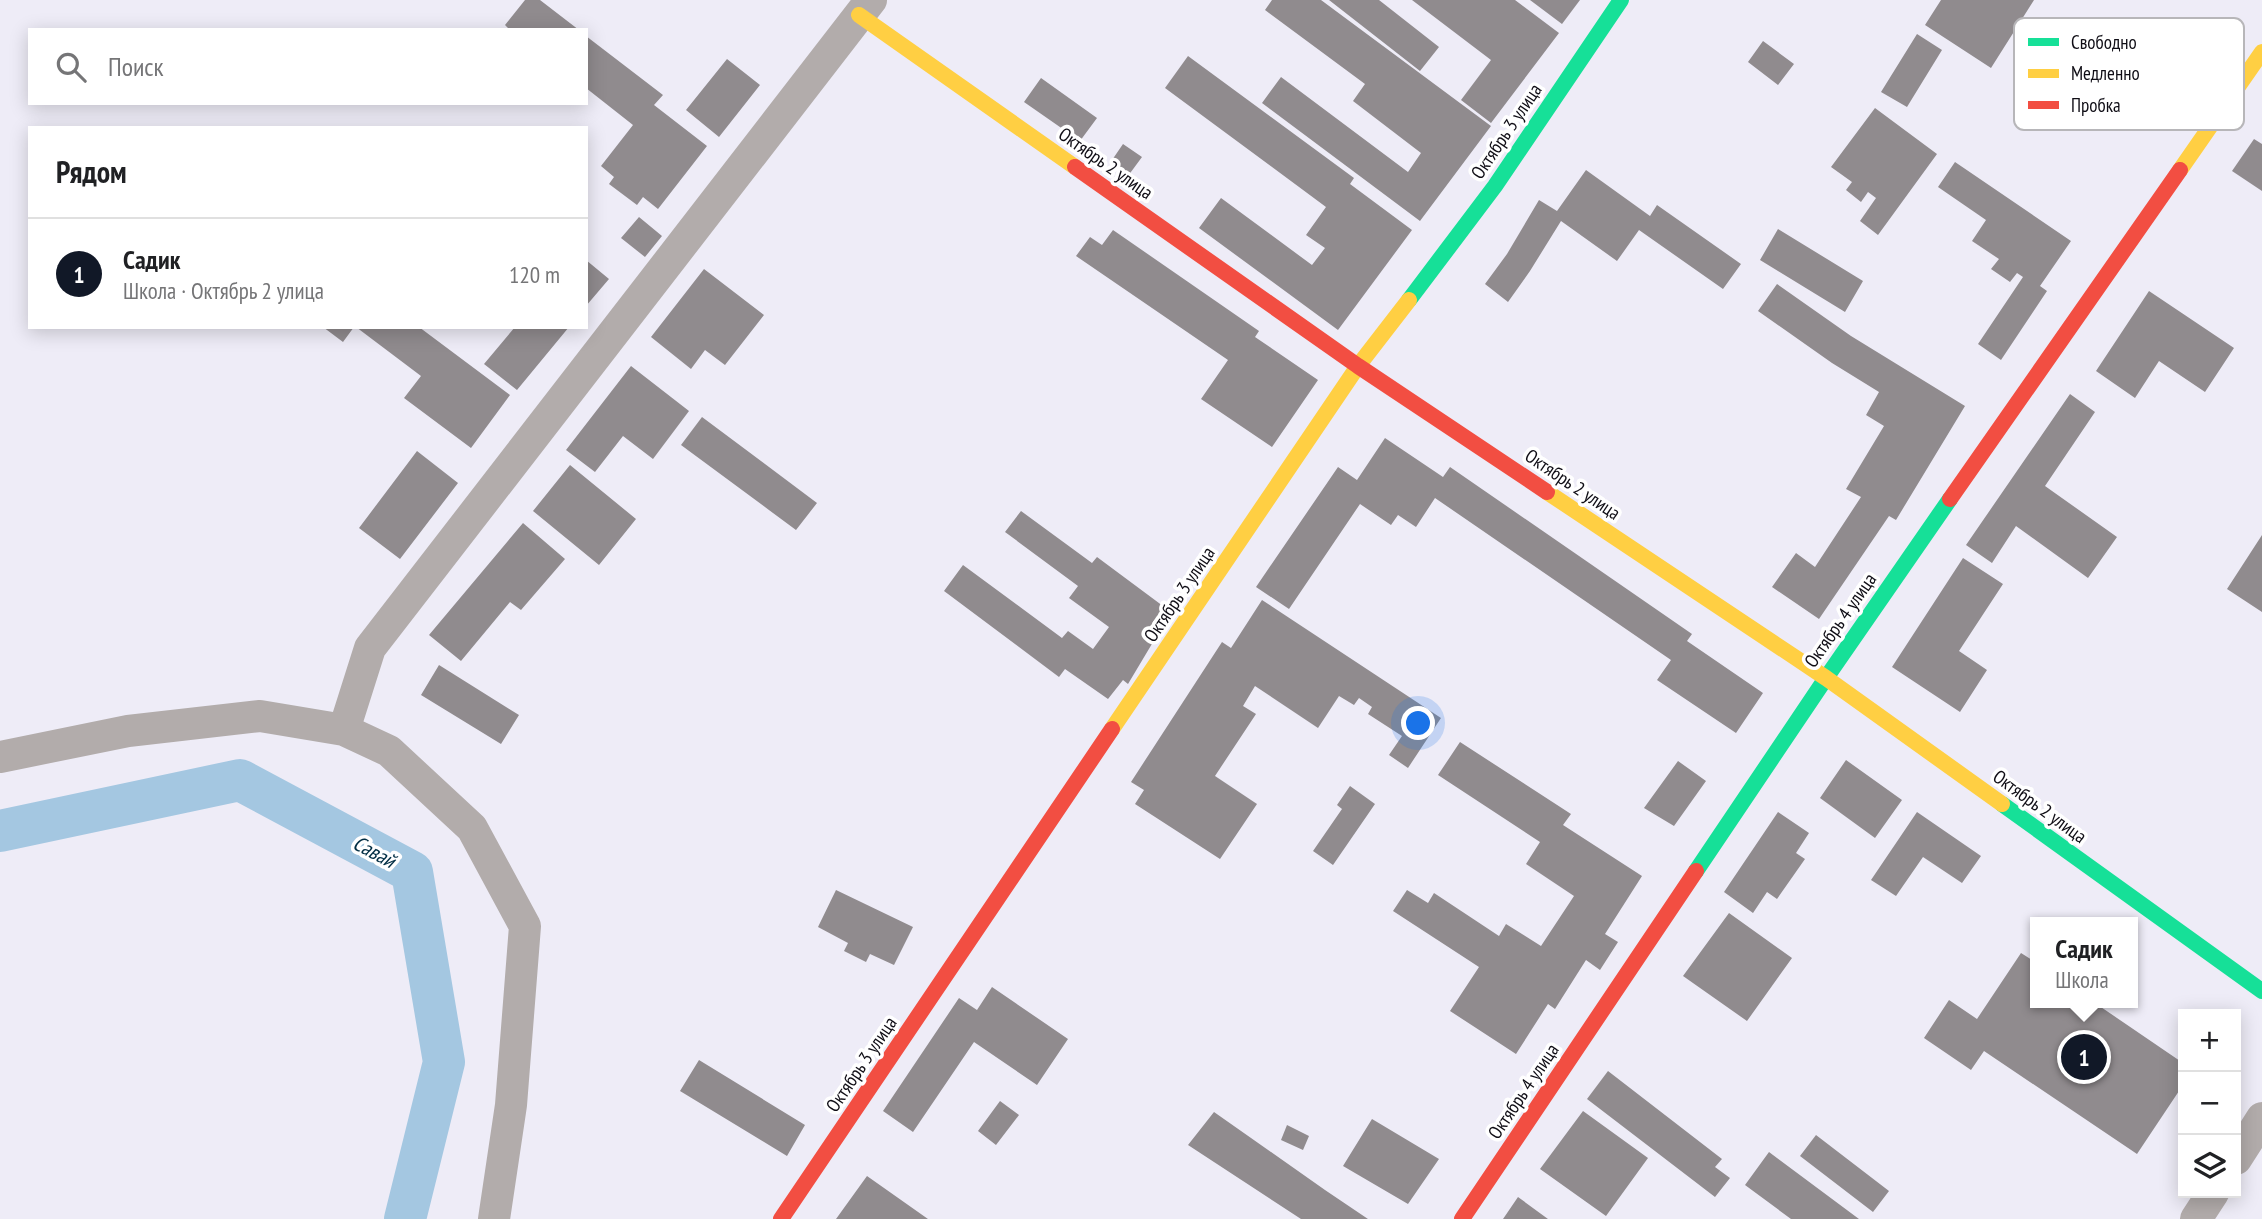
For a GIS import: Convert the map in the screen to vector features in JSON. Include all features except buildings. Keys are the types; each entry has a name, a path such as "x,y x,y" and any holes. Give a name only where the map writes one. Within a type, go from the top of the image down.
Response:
{"street":[{"name":"Октябрь 3 улица","path":"781,1219 1358,366 1495,186 1621,0"},
{"name":"Октябрь 2 улица","path":"865,8 1358,366 1826,678 2260,986"},
{"path":"344,730 370,648 865,8"},
{"name":"Октябрь 4 улица","path":"2244,78 2262,52"},
{"name":"Октябрь 4 улица","path":"1462,1219 1826,678 2208,130"},
{"path":"0,757 128,731 260,716 344,730 389,751 472,828 525,926 511,1105 494,1219"},
{"path":"2241,1150 2262,1118"},
{"path":"2196,1219 2210,1198"}],"waterway":[{"name":"Савай","path":"0,831 240,780 412,872 444,1062 405,1219"}],"traffic: fast":[{"path":"1409,300 1495,186 1621,0"},
{"path":"1696,871 1950,499"},
{"path":"2002,804 2262,991"}],"traffic: slow":[{"path":"859,15 1075,167"},
{"path":"2244,78 2262,52"},
{"path":"2180,170 2208,130"},
{"path":"1112,729 1358,366 1409,300"},
{"path":"1547,492 1826,678 2002,804"}],"traffic: jam":[{"path":"1075,167 1358,366 1547,492"},
{"path":"1950,499 2180,170"},
{"path":"781,1219 1112,729"},
{"path":"1462,1219 1696,871"}],"place":[{"name":"Садик","path":"2084,1057"}]}
